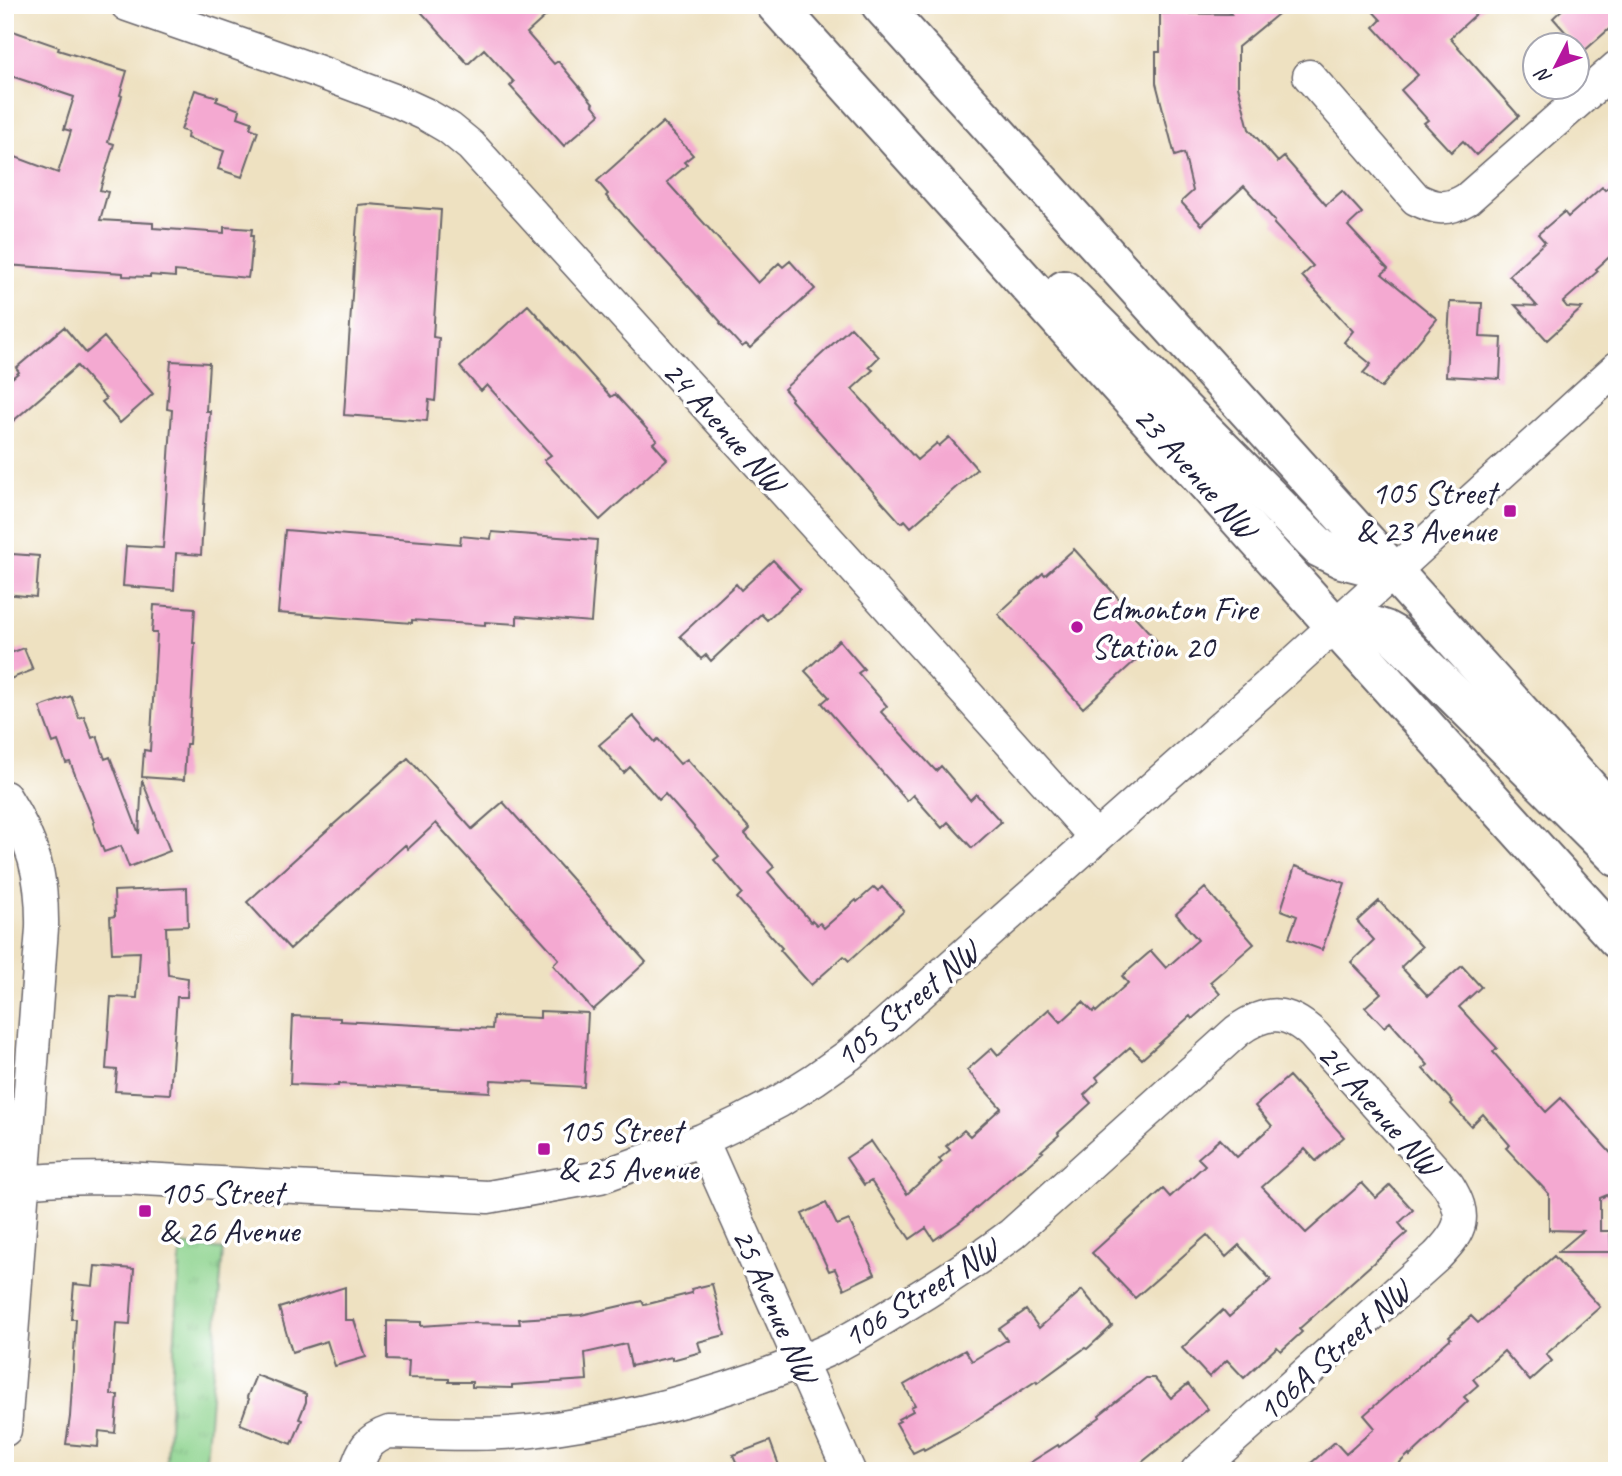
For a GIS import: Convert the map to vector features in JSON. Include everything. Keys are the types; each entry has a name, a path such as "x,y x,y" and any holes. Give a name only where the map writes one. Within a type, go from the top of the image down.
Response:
{"main road":[{"name":"23 Avenue NW","path":"776,5 1617,939"},
{"path":"881,5 1617,819"},
{"path":"963,212 1070,294 1320,548 1342,559 1393,572"},
{"path":"1334,626 1359,621 1394,635 1617,857"}],"street":[{"name":"24 Avenue NW","path":"127,5 399,102 449,128 471,146 1096,838"},
{"path":"1309,76 1416,199 1431,207 1442,208 1456,206 1467,199 1617,66"},
{"name":"105 Street NW","path":"14,1184 78,1178 123,1178 488,1197 600,1177 702,1140 780,1101 849,1055 879,1030 1334,626 1617,368"},
{"path":"5,797 33,853 40,877 43,903 28,1133 14,1184 5,1430"},
{"name":"24 Avenue NW","path":"1278,1015 1302,1024 1314,1035 1448,1185 1459,1208 1461,1222"},
{"name":"106 Street NW","path":"356,1471 369,1441 378,1435 389,1432 488,1434 532,1431 624,1416 673,1405 801,1362 862,1332 977,1260 1012,1234 1237,1031 1251,1021 1278,1015"},
{"name":"25 Avenue NW","path":"702,1140 849,1471"},
{"name":"106A Street NW","path":"1197,1471 1437,1256 1456,1234 1461,1222"}],"green space":[{"path":"181,1245 223,1250 205,1471 166,1471"}],"building":[{"path":"415,5 558,5 527,33 554,64 558,61 600,114 564,146 510,86 514,82 484,49 468,64"},
{"path":"1224,5 1289,5 1238,47 1238,86 1249,129 1278,162 1284,157 1326,205 1342,191 1362,213 1348,226 1388,269 1382,274 1437,319 1381,388 1363,373 1371,364 1344,342 1353,331 1302,276 1313,266 1274,224 1275,221 1244,186 1202,225 1182,203 1193,191 1184,153 1175,156 1156,83 1156,52 1160,52 1160,13 1231,14"},
{"path":"1367,5 1486,5 1450,38 1519,116 1476,155 1463,141 1451,152 1424,123 1428,120 1401,90 1418,75 1374,27 1381,20"},
{"path":"1567,5 1617,5 1617,22 1590,46 1590,32 1565,32 1553,18"},
{"path":"13,31 59,47 58,50 127,71 108,142 114,144 100,190 108,192 100,220 153,223 153,228 224,233 224,227 252,229 248,278 175,271 175,277 123,276 123,273 6,265 9,214 5,212 5,179 13,156 58,173 71,131 64,129 74,97 5,74 5,52"},
{"path":"195,90 218,97 216,101 240,110 238,117 252,122 250,128 258,131 242,177 218,169 224,151 187,138 188,132 181,130"},
{"path":"663,122 693,155 684,162 687,165 667,182 758,283 779,263 783,267 790,261 815,289 750,348 746,344 742,347 720,323 606,196 608,194 597,181"},
{"path":"1617,179 1617,250 1563,302 1567,307 1582,308 1547,340 1515,305 1537,306 1509,275 1545,242 1538,234 1564,212 1568,217 1602,187 1605,190"},
{"path":"358,205 441,210 433,337 439,338 436,389 435,401 429,400 427,421 344,415"},
{"path":"1450,302 1482,303 1480,337 1502,338 1500,379 1446,376"},
{"path":"528,305 611,397 615,394 657,440 653,443 667,459 600,520 544,460 551,455 487,385 481,391 460,367"},
{"path":"64,327 86,353 104,337 153,394 120,423 102,402 106,399 77,366 5,428 5,384 19,372 16,368"},
{"path":"851,327 879,357 869,367 873,370 852,389 917,460 937,443 939,446 949,437 977,469 911,527 905,520 901,523 784,389"},
{"path":"171,361 209,363 206,411 210,411 201,555 176,553 174,590 123,586 126,546 163,548 172,410 167,409"},
{"path":"285,530 460,544 461,536 491,539 492,532 597,540 591,622 517,616 517,624 485,622 485,625 412,620 412,623 278,613"},
{"name":"Edmonton Fire Station 20","path":"1074,549 1157,641 1083,708 998,614"},
{"path":"12,554 39,556 36,597 5,594 5,561 12,562"},
{"path":"773,560 800,589 767,620 761,614 711,661 706,655 701,659 680,636 736,584 741,590"},
{"path":"154,605 195,608 189,744 186,744 184,780 142,777 144,750 150,751 157,633 152,633"},
{"path":"839,640 864,669 858,673 887,706 881,712 936,771 941,766 970,800 976,794 1001,822 972,848 948,822 942,828 913,795 907,801 822,703 829,697 805,671"},
{"path":"24,648 33,670 5,681 5,655"},
{"path":"71,696 79,718 84,716 92,738 97,736 105,759 110,757 139,834 142,780 170,851 129,867 121,846 104,852 70,762 66,763 58,741 53,743 40,707"},
{"path":"633,716 655,742 658,739 680,764 687,759 750,829 745,834 774,867 768,872 811,922 812,920 817,925 820,923 824,928 874,887 878,891 882,887 904,911 849,961 844,956 811,985 737,898 742,893 714,860 719,856 689,821 665,794 659,800 630,767 624,773 599,745"},
{"path":"408,758 472,829 503,802 646,962 593,1010 553,965 559,959 436,823 408,849 405,845 290,949 247,902"},
{"path":"1295,866 1345,883 1322,950 1289,938 1297,916 1281,910"},
{"path":"187,888 188,926 166,927 168,975 188,978 187,997 177,997 170,1094 115,1091 117,1070 106,1069 111,997 137,998 140,952 112,953 110,917 115,916 114,891"},
{"path":"1205,888 1254,944 1210,982 1220,994 1192,1019 1190,1016 1142,1059 1130,1047 1096,1077 1099,1081 1084,1095 1091,1103 1058,1133 1059,1135 1041,1151 1043,1152 960,1222 934,1240 926,1228 910,1239 871,1181 864,1185 846,1158 871,1141 907,1194 942,1162 939,1159 950,1150 946,1146 964,1130 970,1136 1001,1108 967,1070 992,1048 998,1055 1049,1009 1061,1022 1083,1002 1096,1012 1128,983 1122,976 1151,951 1166,968 1198,940 1176,914"},
{"path":"1379,901 1422,947 1401,967 1428,996 1462,966 1481,987 1459,1007 1497,1048 1493,1052 1546,1112 1561,1098 1617,1160 1617,1191 1600,1198 1600,1231 1610,1231 1611,1252 1558,1252 1583,1231 1549,1230 1549,1194 1506,1148 1510,1145 1483,1114 1471,1126 1423,1069 1428,1065 1390,1022 1384,1027 1365,1007 1381,993 1351,962 1374,940 1357,921"},
{"path":"540,1011 588,1013 584,1087 491,1080 490,1092 290,1084 293,1016 492,1029 493,1016 540,1018"},
{"path":"1289,1076 1344,1137 1316,1161 1305,1149 1262,1187 1306,1233 1362,1183 1376,1198 1390,1185 1413,1210 1399,1223 1407,1233 1299,1329 1302,1332 1281,1351 1277,1347 1244,1378 1227,1360 1209,1377 1182,1348 1223,1310 1229,1317 1271,1280 1239,1245 1226,1257 1207,1235 1135,1298 1092,1253 1163,1189 1170,1197 1205,1165 1198,1158 1220,1139 1237,1157 1272,1126 1255,1106"},
{"path":"826,1203 837,1225 849,1220 875,1274 844,1289 835,1269 829,1271 802,1214"},
{"path":"1554,1256 1600,1307 1546,1354 1552,1361 1530,1381 1504,1351 1473,1379 1478,1385 1464,1397 1468,1401 1391,1471 1302,1471 1335,1442 1346,1454 1375,1428 1364,1415 1451,1338 1449,1336 1471,1316 1478,1323"},
{"path":"95,1266 134,1269 130,1324 116,1323 111,1395 118,1395 115,1433 99,1431 98,1447 66,1444 76,1319 71,1319 74,1284 93,1286"},
{"path":"712,1284 725,1335 698,1342 701,1352 672,1360 672,1357 631,1366 626,1344 585,1353 587,1380 512,1385 512,1388 472,1387 472,1382 408,1378 409,1361 387,1360 387,1321 421,1322 421,1326 520,1324 519,1319 581,1315 642,1301 644,1305 692,1293 691,1289"},
{"path":"345,1287 345,1320 354,1320 366,1357 335,1366 327,1341 292,1352 279,1308"},
{"path":"1082,1290 1112,1326 1087,1349 1037,1383 1036,1381 959,1431 913,1453 896,1423 900,1421 898,1419 913,1411 911,1407 915,1405 904,1385 965,1350 972,1361 1007,1340 999,1329 1026,1310 1039,1328"},
{"path":"256,1375 306,1394 306,1402 299,1419 302,1420 292,1444 240,1424"},
{"path":"1146,1378 1154,1378 1171,1398 1188,1384 1208,1409 1131,1471 1017,1471 1058,1445 1059,1447"},
{"path":"770,1441 781,1471 740,1471 733,1455"}],"place":[{"name":"105 Street & 23 Avenue","path":"1510,511"},
{"name":"Edmonton Fire Station 20","path":"1077,627"},
{"name":"105 Street & 25 Avenue","path":"544,1149"},
{"name":"105 Street & 26 Avenue","path":"145,1211"}]}
